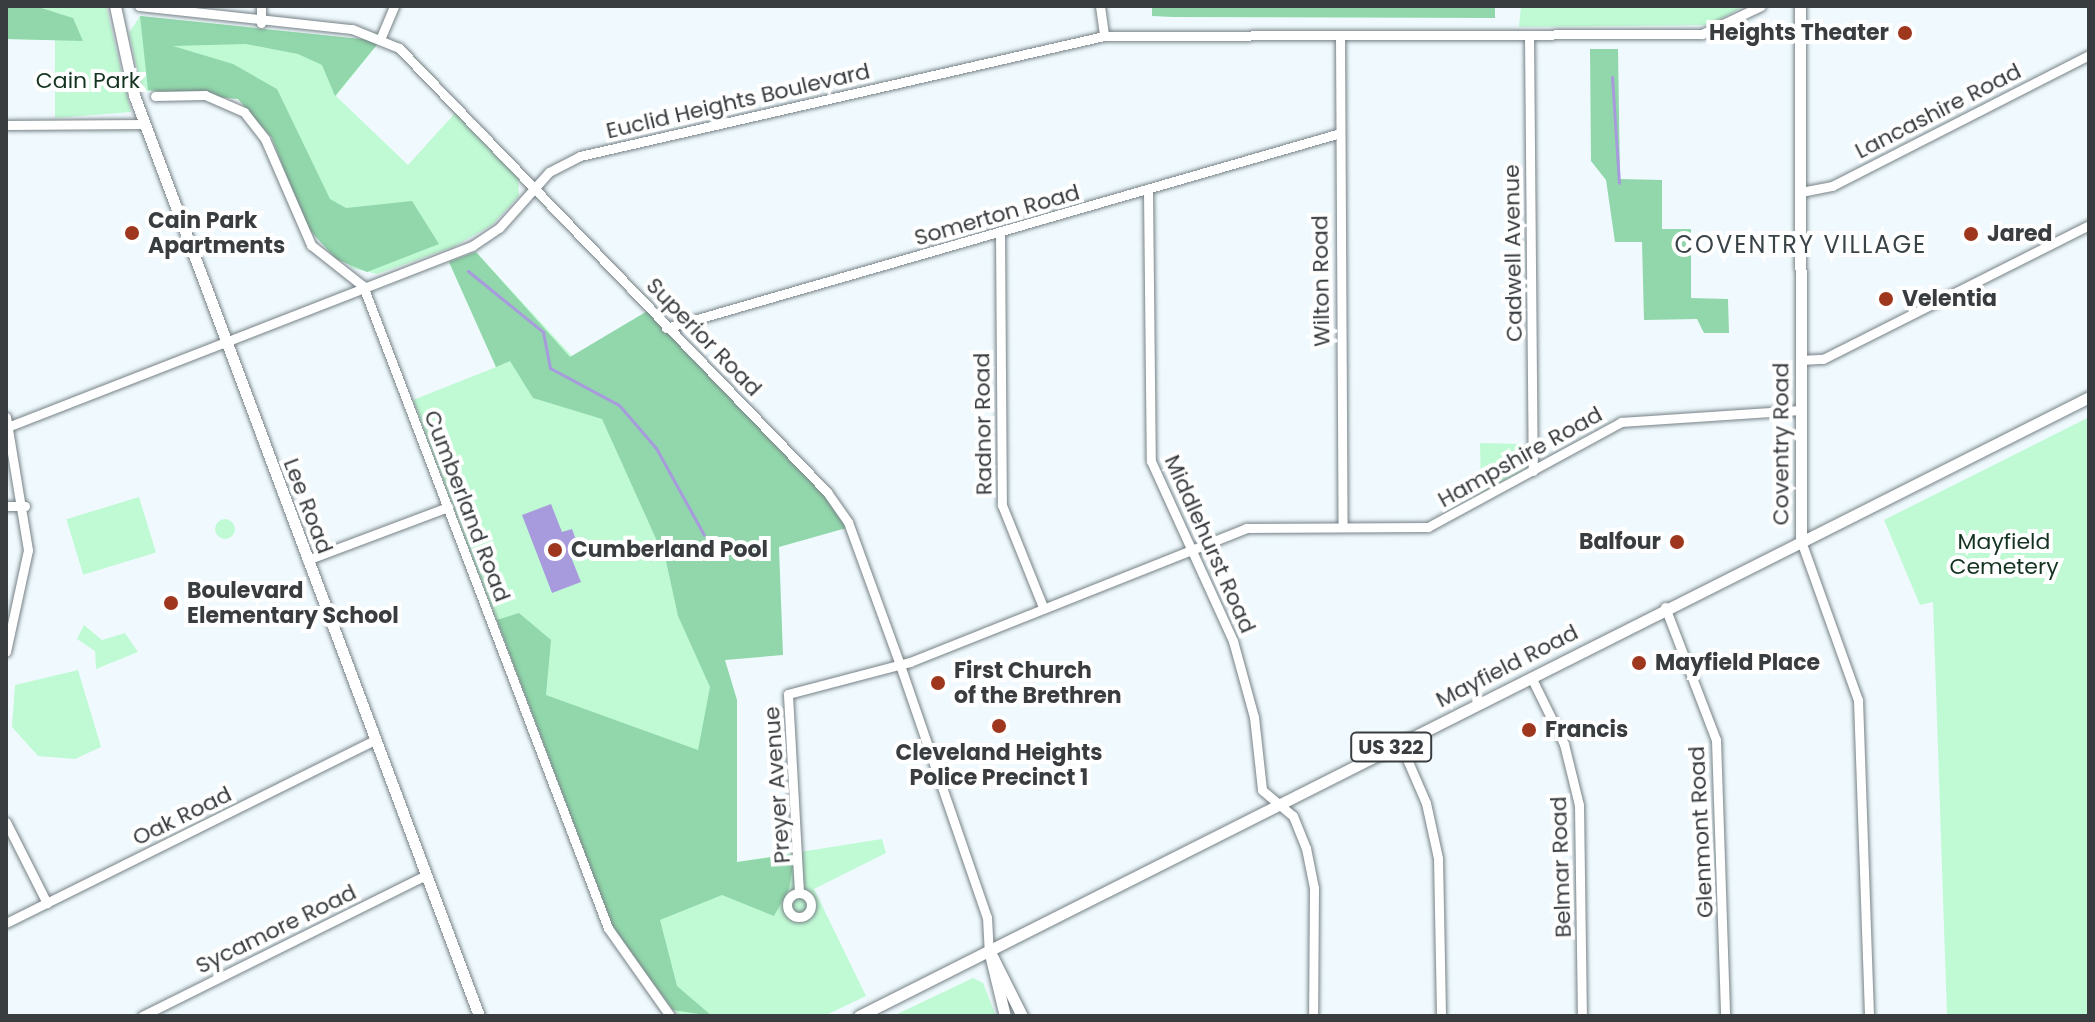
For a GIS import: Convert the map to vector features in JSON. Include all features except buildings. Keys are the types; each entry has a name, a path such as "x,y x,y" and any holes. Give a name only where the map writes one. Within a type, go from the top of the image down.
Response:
{"main road":[{"name":"Lee Road","path":"115,6 120,51 145,124 426,875 475,1015"},
{"name":"Coventry Road","path":"1800,6 1801,541"},
{"name":"Mayfield Road","path":"859,1016 1665,607 2089,397"},
{"name":"Superior Road","path":"989,950 989,973 1005,1016"},
{"name":"Superior Road","path":"989,950 1022,1016"}],"street":[{"path":"139,6 381,37 388,6"},
{"path":"261,6 261,23"},
{"path":"387,17 394,6"},
{"path":"1100,6 1104,36"},
{"name":"Euclid Heights Boulevard","path":"6,652 25,577 25,506 8,422 225,343 363,286 472,246 534,187 580,156 1104,36 1708,33 1761,6"},
{"name":"Wilton Road","path":"1340,35 1337,134 1343,527"},
{"name":"Cadwell Avenue","path":"1529,35 1533,471"},
{"name":"Superior Road","path":"381,37 417,64 666,328 827,492 848,522 987,917 989,950"},
{"name":"Lancashire Road","path":"1801,192 1833,185 2089,55"},
{"path":"155,96 205,95 244,112 265,139 311,245 363,286"},
{"path":"6,125 145,124"},
{"name":"Somerton Road","path":"666,328 1337,134"},
{"name":"Middlehurst Road","path":"1148,191 1151,461 1246,679 1262,790 1281,802 1302,836 1312,875 1313,1016"},
{"path":"1801,360 1823,359 2089,225"},
{"name":"Radnor Road","path":"1000,232 1002,505 1043,607"},
{"name":"Cumberland Road","path":"363,286 608,928 670,1016"},
{"name":"Hampshire Road","path":"900,665 1246,528 1428,527 1632,419 1800,410"},
{"path":"6,506 25,506"},
{"path":"307,560 448,507"},
{"name":"Coventry Road","path":"1801,541 1858,700 1869,1016"},
{"name":"Glenmont Road","path":"1665,607 1716,740 1725,1016"},
{"name":"Preyer Avenue","path":"799,892 788,694 900,665"},
{"name":"Belmar Road","path":"1531,677 1564,744 1579,805 1582,1016"},
{"name":"Oak Road","path":"6,923 374,740"},
{"path":"1400,743 1426,803 1438,858 1441,1016"},
{"path":"6,822 47,903"},
{"name":"Sycamore Road","path":"142,1016 426,875"}],"green space":[{"name":"Cain Park","path":"6,6 106,6 131,112 55,118 55,40 6,39"},
{"path":"35,6 73,18 83,41 6,39 6,7"},
{"path":"1152,6 1495,6 1495,18 1173,17 1152,16"},
{"path":"1521,6 1744,6 1710,25 1519,27"},
{"path":"140,16 380,41 336,96 408,165 456,112 518,177 519,196 492,225 453,247 377,274 352,268 305,225 272,138 238,99 142,90 129,33"},
{"path":"140,16 380,41 335,96 322,65 298,54 246,44 173,46 233,64 277,89 330,199 346,208 412,201 439,244 367,272 336,259 305,225 272,138 238,99 148,90"},
{"path":"1590,49 1618,49 1620,179 1662,180 1662,229 1691,229 1691,298 1728,299 1729,333 1704,333 1697,319 1644,320 1642,242 1615,242 1606,180 1591,161"},
{"path":"476,252 606,393 708,617 737,700 737,862 882,839 886,853 814,889 866,996 824,1016 679,1016 614,930 413,400 496,367 449,262"},
{"path":"476,252 570,357 649,310 827,492 850,527 779,547 783,655 725,660 737,700 737,862 795,854 789,889 774,916 722,895 660,920 677,986 712,1016 673,1010 614,930 497,620 519,613 551,640 546,695 698,750 710,687 678,616 666,561 602,419 533,398 510,361 496,367 449,262"},
{"name":"Mayfield Cemetery","path":"2089,417 2089,1016 1947,1016 1933,602 1920,605 1884,520"},
{"path":"1480,443 1528,444 1526,468 1481,493"},
{"path":"139,497 156,552 83,575 66,519"},
{"path":"221,519 229,519 235,529 229,539 221,539 215,533 215,525"},
{"path":"84,625 102,640 125,633 138,652 96,669 95,651 77,639"},
{"path":"78,670 101,747 75,759 38,756 12,727 15,685"},
{"path":"973,978 983,983 996,1016 893,1016"}],"shaded area":[{"name":"Cumberland Pool","path":"551,504 562,532 572,529 579,548 569,552 581,582 552,593 522,515"}],"waterway":[{"path":"1612,77 1619,183"},
{"path":"468,271 543,332 550,368 619,405 656,448 704,535"}],"place":[{"name":"Heights Theater","path":"1905,33"},
{"name":"Cain Park Apartments","path":"132,233"},
{"name":"Jared","path":"1971,234"},
{"name":"Velentia","path":"1886,299"},
{"name":"Balfour","path":"1677,542"},
{"name":"Cumberland Pool","path":"555,550"},
{"name":"Boulevard Elementary School","path":"171,603"},
{"name":"Mayfield Place","path":"1639,663"},
{"name":"First Church of the Brethren","path":"938,683"},
{"name":"Cleveland Heights Police Precinct 1","path":"999,726"},
{"name":"Francis","path":"1529,730"}],"district":[{"name":"COVENTRY VILLAGE","path":"1801,245"}]}
